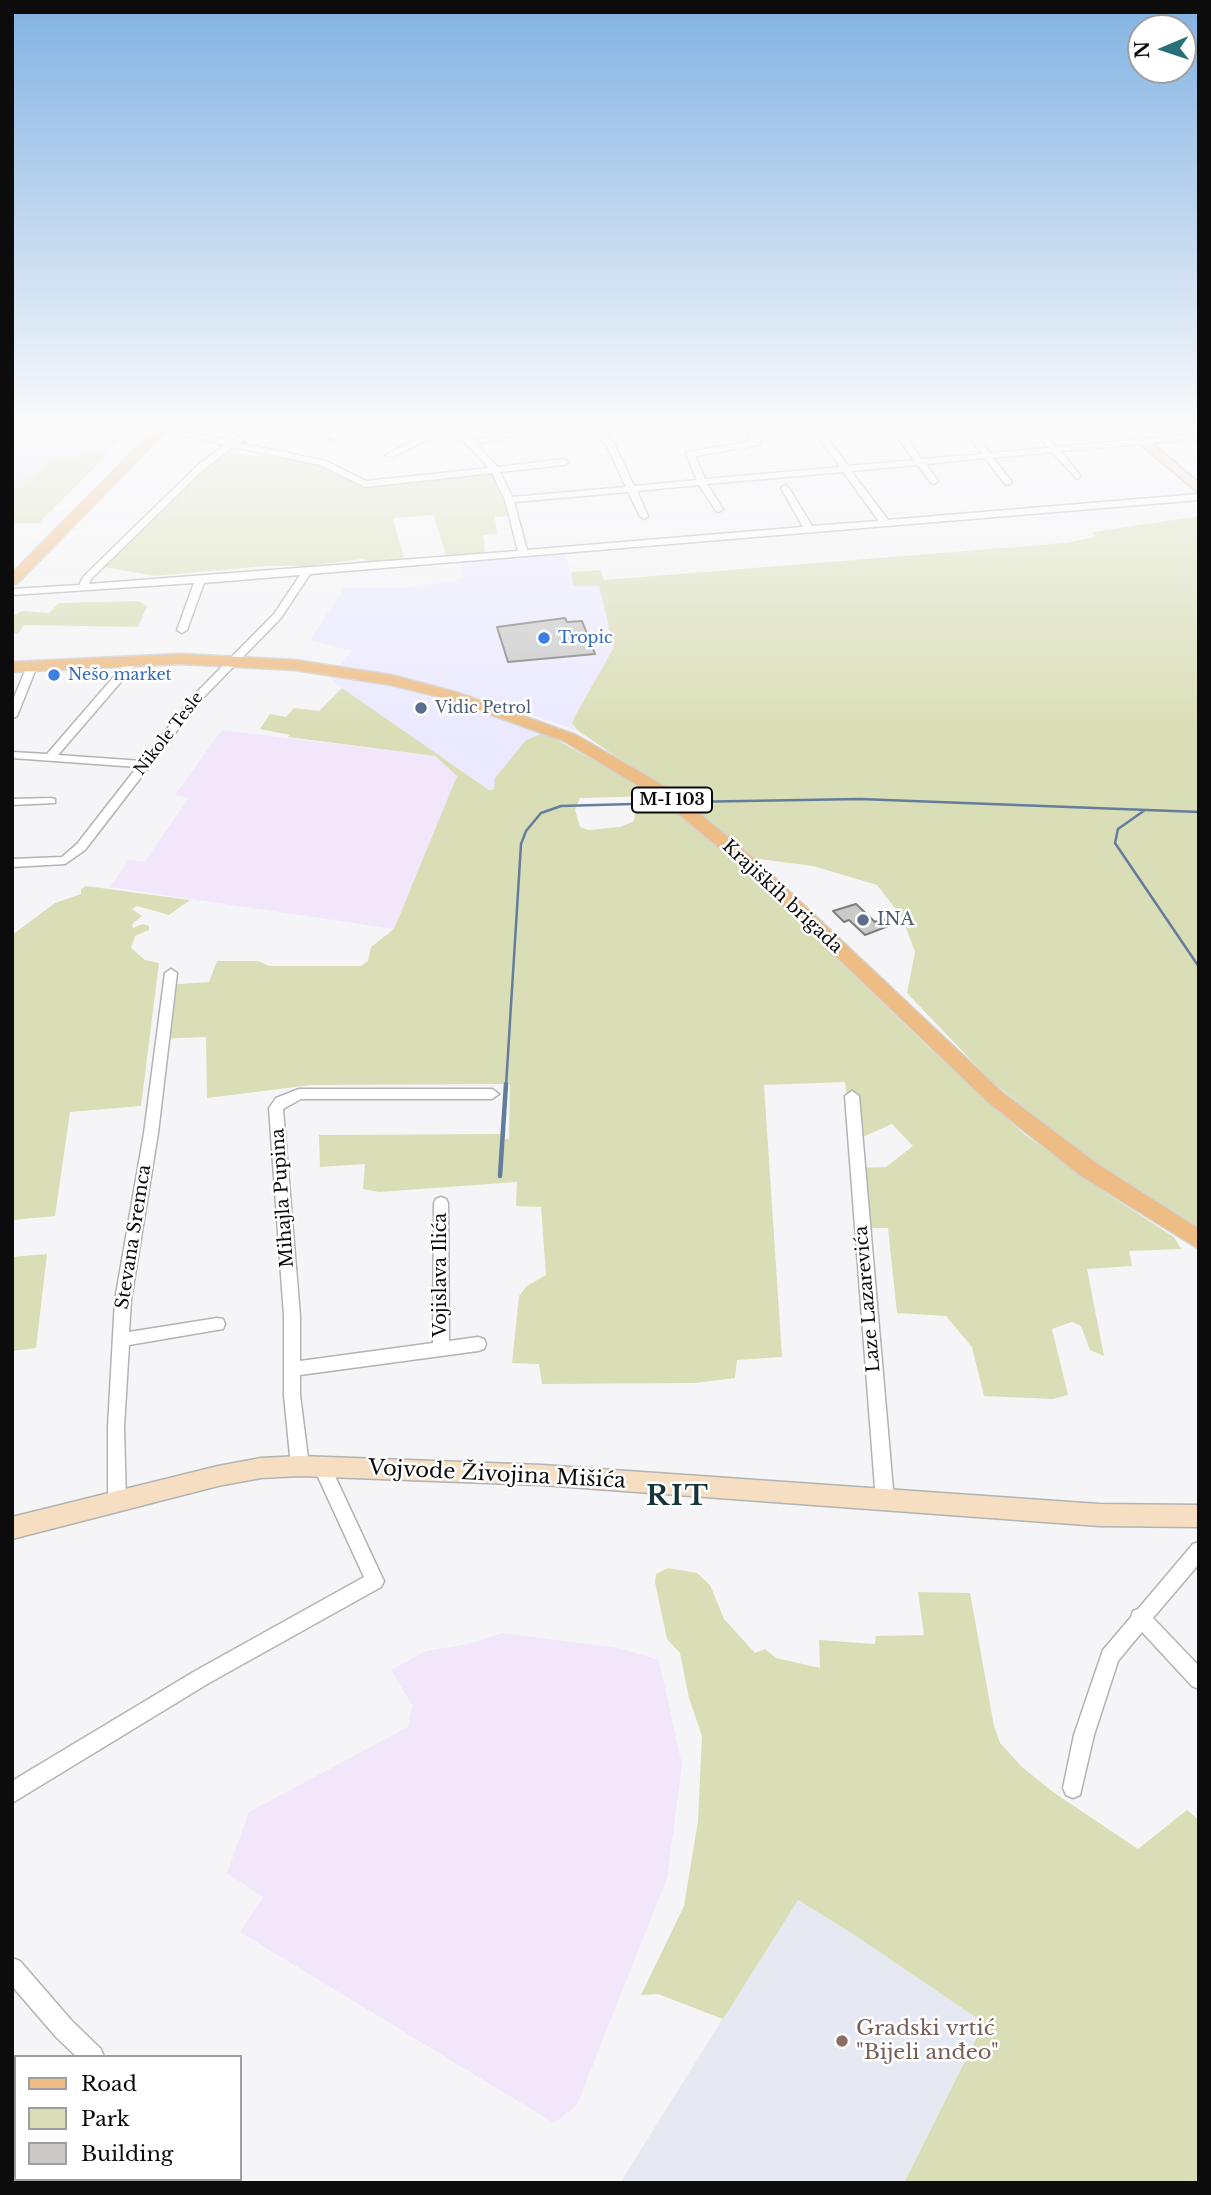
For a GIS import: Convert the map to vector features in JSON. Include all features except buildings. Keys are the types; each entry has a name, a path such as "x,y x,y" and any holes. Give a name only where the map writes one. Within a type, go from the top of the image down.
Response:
{"main road":[{"path":"12,564 45,530"},
{"path":"12,581 61,530"},
{"name":"Krajiških brigada","path":"12,667 134,660 234,660 345,672 450,695 552,729 619,764 678,804 771,883 996,1098 1088,1169 1199,1240"}],"street":[{"path":"83,588 87,578 136,530"},
{"path":"517,530 523,552"},
{"path":"12,592 200,580 791,530"},
{"name":"Nikole Tesle","path":"12,863 65,860 81,847 195,700 278,616 308,569"},
{"path":"182,630 200,580"},
{"path":"50,757 134,660"},
{"path":"12,716 32,666"},
{"path":"12,755 144,764"},
{"path":"12,802 51,801"},
{"name":"Stevana Sremca","path":"117,1502 123,1300 151,1133 171,973"},
{"name":"Mihajla Pupina","path":"12,1793 202,1677 375,1581 311,1466 292,1395 293,1369 276,1108 281,1102 299,1094 492,1094"},
{"name":"Laze Lazarevića","path":"852,1096 885,1501"},
{"name":"Vojislava Ilića","path":"441,1203 441,1347"},
{"path":"120,1340 217,1324"},
{"path":"293,1369 478,1344"},
{"name":"Vojvode Živojina Mišića","path":"12,1528 245,1470 311,1466 542,1475 1099,1515 1199,1517"},
{"path":"1073,1788 1084,1735 1110,1656 1140,1617 1199,1550"},
{"path":"1140,1617 1199,1680"},
{"path":"12,1969 64,2029 91,2055"}],"shaded area":[{"path":"566,553 573,586 599,585 614,647 575,716 572,723 577,730 446,687 339,666 352,651 310,640 344,588 406,588 463,578 460,561"},
{"path":"333,672 486,710 548,733 494,791 489,790 342,688 329,677"},
{"path":"222,730 435,756 457,776 394,929 110,887 129,860 144,862 189,798 175,795"},
{"path":"502,1633 619,1648 659,1660 682,1765 667,1878 577,2105 554,2123 240,1932 263,1897 227,1873 249,1812 408,1727 412,1705 391,1670 426,1651 469,1644"},
{"name":"Gradski vrtić \"Bijeli anđeo\"","path":"797,1900 853,1934 984,2023 904,2183 620,2183"}],"green space":[{"path":"143,530 396,530 404,559 372,562 362,559 307,566 266,566 154,576 105,567"},
{"path":"439,530 497,530 497,534 483,535 485,553 446,556"},
{"path":"1199,530 1199,1229 1084,1156 989,1079 907,993 915,952 902,917 877,885 813,866 751,858 687,805 577,730 572,723 614,647 599,586 573,586 571,572 600,570 604,580 1066,543 1095,537 1093,532"},
{"path":"138,601 147,606 138,627 24,625 18,634 12,633 12,616 22,611 49,613 59,603"},
{"path":"342,688 489,790 494,790 495,778 526,740 544,733 639,785 654,796 580,798 575,810 580,827 589,830 620,827 634,821 635,813 647,813 649,807 669,807 756,880 927,1046 1024,1134 1106,1193 1174,1237 1181,1249 1129,1251 1132,1266 1087,1269 1104,1356 1090,1350 1081,1326 1072,1322 1052,1329 1068,1395 1053,1399 984,1396 972,1347 946,1316 897,1313 888,1228 866,1228 856,1168 886,1167 913,1146 892,1124 854,1141 845,1082 764,1085 782,1357 737,1360 735,1378 694,1383 542,1384 539,1364 512,1363 519,1296 527,1286 546,1275 541,1207 516,1206 517,1182 379,1192 363,1189 365,1164 320,1167 319,1135 502,1134 502,1139 509,1139 510,1084 311,1085 207,1098 206,1037 160,1039 166,985 209,982 217,961 258,961 269,966 361,966 368,961 371,947 394,929 457,776 435,756 288,737 290,735 260,729 270,714 286,717 294,708 319,711"},
{"path":"86,886 190,900 169,915 137,906 132,909 142,916 132,924 133,928 143,924 149,926 149,930 135,936 131,948 145,960 159,963 141,1106 70,1112 55,1216 12,1220 12,935 55,903 81,894 81,889"},
{"path":"47,1254 36,1348 12,1351 12,1257"},
{"path":"668,1568 697,1573 710,1585 724,1619 755,1653 765,1649 776,1658 820,1668 819,1640 875,1644 876,1636 924,1635 918,1592 970,1593 994,1726 1000,1743 1022,1767 1053,1792 1138,1849 1187,1810 1199,1820 1199,2183 904,2183 984,2023 798,1900 723,2019 658,1994 641,1995 684,1906 698,1821 702,1736 689,1698 680,1653 667,1639 655,1582 656,1574"}],"waterway":[{"path":"686,802 860,799 1199,812"},
{"path":"506,1086 521,844 526,831 541,813 561,806 667,803"},
{"path":"1145,810 1118,829 1115,843 1199,967"},
{"path":"500,1176 506,1084"}],"place":[{"name":"Tropic","path":"544,638"},
{"name":"Nešo market","path":"54,675"},
{"name":"Vidic Petrol","path":"421,708"},
{"name":"INA","path":"863,920"},
{"name":"Gradski vrtić \"Bijeli anđeo\"","path":"842,2041"}],"district":[{"name":"RIT","path":"678,1497"}]}
